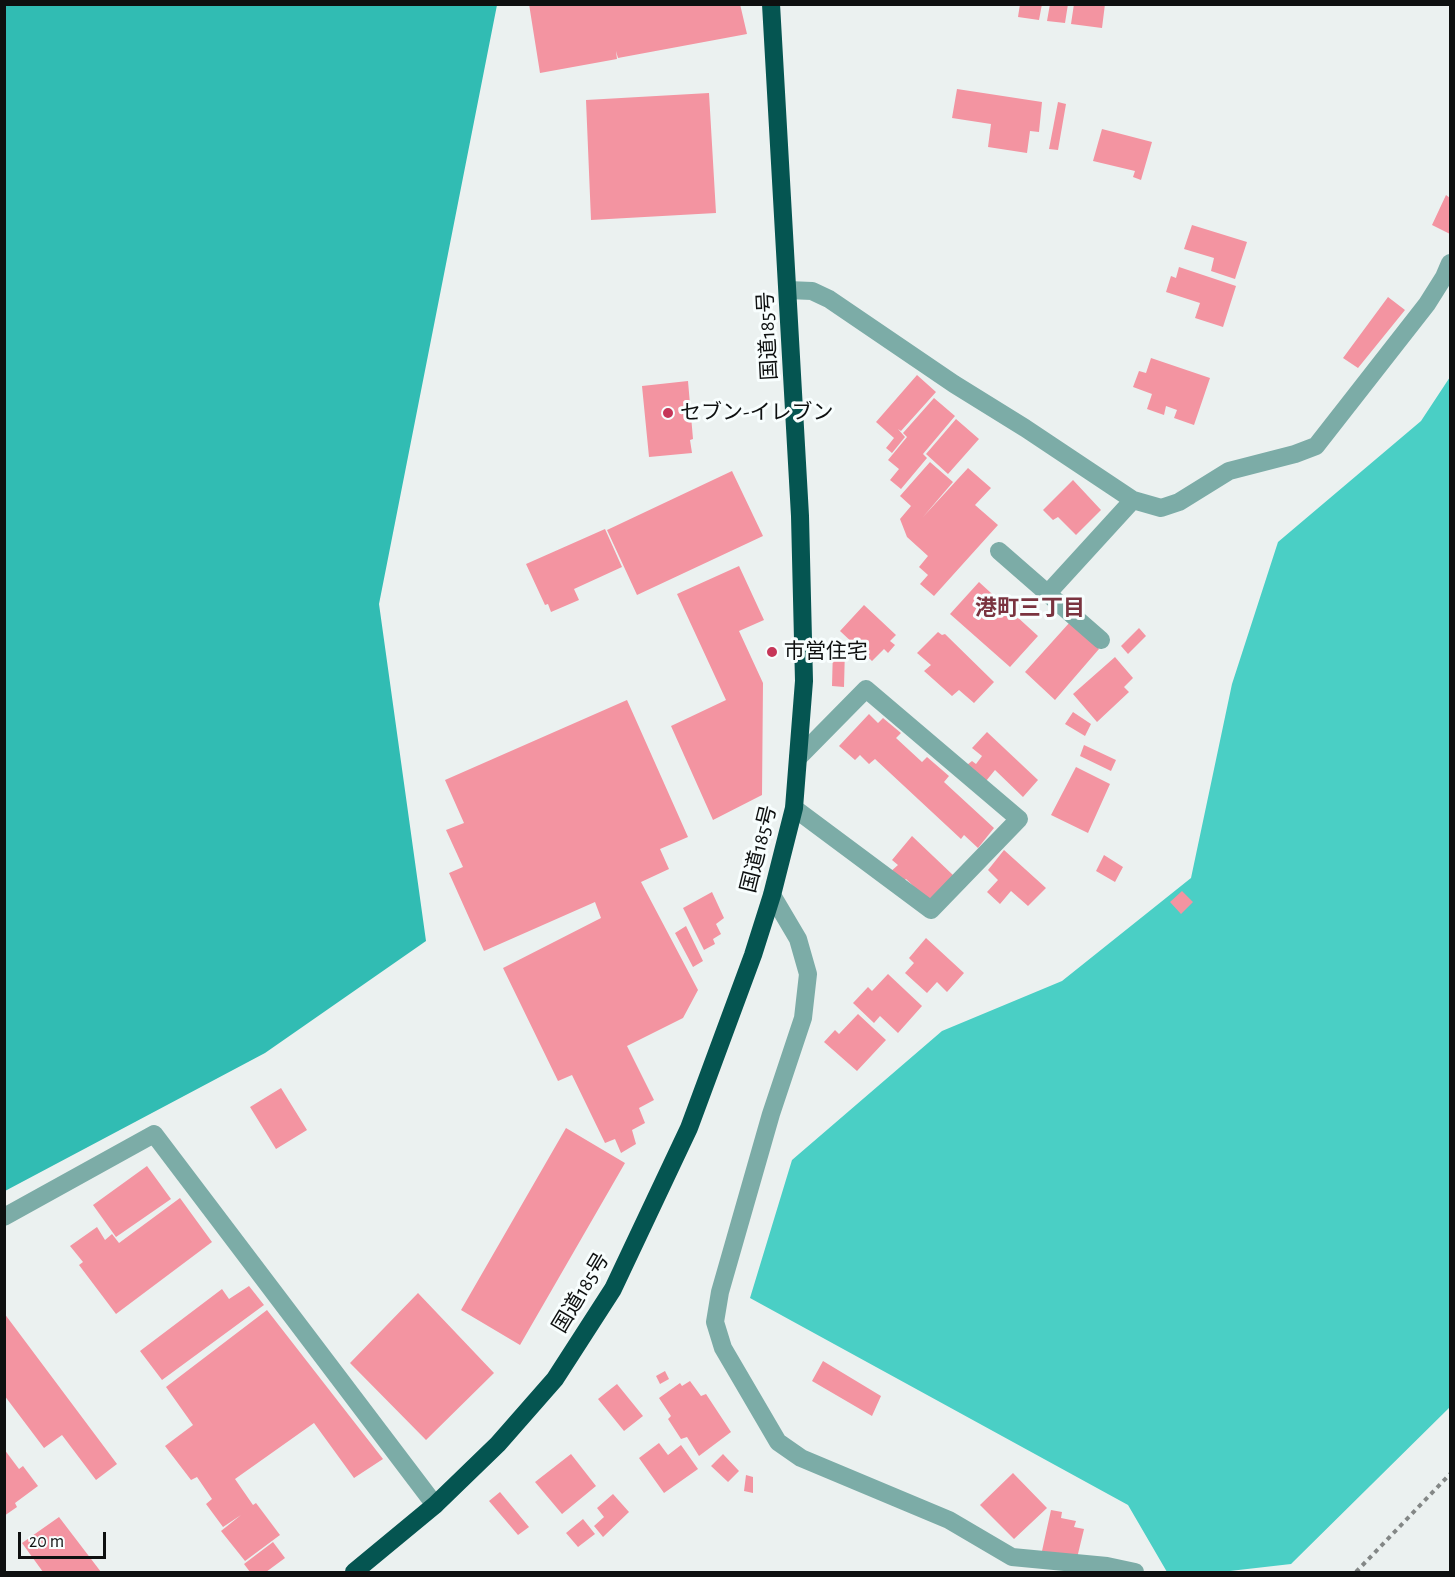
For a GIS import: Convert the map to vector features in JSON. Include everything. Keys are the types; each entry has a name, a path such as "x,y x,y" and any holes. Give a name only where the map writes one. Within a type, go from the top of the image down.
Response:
{"highway":[{"name":"国道185号","path":"354,1572 435,1505 498,1444 555,1379 614,1289 690,1128 753,955 772,895 794,808 804,681 800,516 771,4"}],"street":[{"path":"788,291 812,291 829,299 954,384 1133,500 1161,507 1179,502 1229,471 1295,454 1316,446 1427,304 1450,263"},
{"path":"1048,593 1133,500"},
{"path":"999,550 1101,640"},
{"path":"794,808 931,910 1019,819 866,689 798,758"},
{"path":"772,895 798,939 807,974 803,1018 771,1114 720,1292 715,1322 723,1348 778,1442 801,1458 949,1520 1012,1557 1107,1566 1135,1572"},
{"path":"4,1217 154,1134 435,1505"}],"path":[{"path":"1356,1572 1450,1474"}],"shaded area":[{"path":"5,4 497,5 379,604 426,941 265,1053 5,1191"},
{"path":"1450,377 1450,1407 1291,1564 1221,1572 1167,1572 1128,1505 750,1298 792,1160 942,1031 1062,981 1191,878 1232,684 1278,542 1421,421"}],"building":[{"path":"529,4 740,4 747,34 618,58 616,51 617,59 540,73"},
{"path":"1020,4 1042,4 1039,20 1018,17"},
{"path":"1050,4 1068,4 1065,23 1047,21"},
{"path":"1074,4 1105,4 1102,28 1071,24"},
{"path":"957,89 1042,102 1039,132 1030,131 1027,153 988,147 991,124 952,118"},
{"path":"709,93 716,213 591,220 586,100"},
{"path":"1058,102 1066,104 1058,150 1049,149"},
{"path":"1102,129 1152,142 1141,180 1133,177 1135,171 1093,161"},
{"path":"1446,195 1450,198 1450,234 1432,225"},
{"path":"1192,225 1247,242 1235,279 1211,271 1214,258 1184,249"},
{"path":"1179,267 1236,286 1223,327 1195,318 1200,303 1166,292 1171,276 1176,278"},
{"path":"1388,297 1405,310 1358,368 1343,358"},
{"path":"1151,358 1210,378 1194,425 1174,418 1177,410 1166,406 1164,415 1147,409 1152,394 1133,387 1139,371 1146,373"},
{"path":"917,375 936,392 901,431 898,429 905,437 892,453 886,448 894,438 876,422"},
{"name":"セブン-イレブン","path":"688,381 692,453 649,457 642,386"},
{"path":"934,398 955,416 923,454 927,458 901,489 890,480 899,469 888,460 907,437 903,433"},
{"path":"956,419 979,439 948,474 926,454"},
{"path":"930,462 953,482 923,517 968,468 991,488 975,505 998,525 934,596 920,584 928,575 919,567 928,556 907,537 900,519 911,506 900,496"},
{"path":"732,471 763,536 637,595 607,530"},
{"path":"1073,480 1101,510 1076,535 1058,517 1053,520 1043,510"},
{"path":"605,529 622,567 574,589 579,600 551,612 548,604 545,605 526,564"},
{"path":"739,566 764,620 739,631 763,683 762,795 713,820 671,726 726,700 677,594"},
{"path":"979,582 1038,636 1010,667 950,614"},
{"path":"864,605 896,635 890,641 895,645 888,653 884,649 872,661 840,631"},
{"path":"1070,622 1099,649 1055,700 1025,672"},
{"path":"1139,628 1146,636 1128,654 1121,646"},
{"path":"938,632 945,634 994,682 974,703 959,690 952,696 924,671 931,665 917,653"},
{"path":"833,648 845,648 844,687 832,686"},
{"path":"1115,657 1133,678 1124,687 1129,692 1097,722 1073,694"},
{"path":"627,700 688,837 660,849 669,869 641,882 698,990 683,1018 627,1046 654,1100 639,1108 645,1123 632,1130 636,1144 621,1153 615,1139 605,1143 572,1075 558,1081 503,968 601,918 595,902 484,951 449,873 463,867 446,830 464,823 445,780"},
{"path":"1073,712 1091,724 1085,736 1065,724"},
{"path":"869,714 878,723 883,718 901,733 896,738 922,762 927,757 949,776 944,782 994,828 978,848 964,835 961,839 875,759 869,764 860,755 855,760 839,746"},
{"path":"987,732 1038,780 1023,797 995,770 986,781 967,765 972,761 976,764 982,756 972,748"},
{"path":"1084,745 1116,760 1111,771 1080,756"},
{"path":"1076,767 1110,784 1088,833 1051,815"},
{"path":"912,836 954,876 931,903 906,879 901,883 889,873 898,865 892,860"},
{"path":"1004,850 1046,888 1028,906 1011,891 1000,904 987,892 998,880 988,870"},
{"path":"1104,855 1123,867 1115,882 1096,871"},
{"path":"1182,891 1193,902 1181,914 1170,902"},
{"path":"712,892 724,918 716,924 721,934 713,939 715,944 704,950 683,908"},
{"path":"686,926 703,961 693,967 675,933"},
{"path":"926,938 964,973 947,992 937,982 927,993 905,973 914,963 909,958"},
{"path":"888,974 922,1006 898,1033 880,1016 874,1023 853,1003 868,987 872,991"},
{"path":"858,1014 886,1040 857,1071 824,1042 835,1030 839,1034"},
{"path":"281,1088 307,1130 276,1149 250,1107"},
{"path":"566,1128 625,1163 520,1345 461,1310"},
{"path":"147,1166 171,1199 116,1237 93,1205"},
{"path":"180,1198 212,1242 116,1314 79,1265 83,1262 70,1246 97,1227 105,1240 112,1234 119,1243"},
{"path":"249,1286 264,1305 162,1380 140,1351 222,1289 229,1299"},
{"path":"418,1293 494,1373 426,1440 350,1363"},
{"path":"267,1310 383,1459 354,1478 314,1423 235,1479 253,1505 256,1503 280,1535 245,1561 221,1531 241,1515 223,1527 206,1504 212,1499 197,1477 191,1480 165,1446 193,1425 166,1387"},
{"path":"4,1313 117,1464 96,1480 62,1435 44,1448 4,1395"},
{"path":"823,1361 881,1396 872,1416 812,1381"},
{"path":"665,1371 669,1379 660,1384 656,1376"},
{"path":"690,1381 701,1396 706,1394 731,1432 699,1456 687,1437 681,1439 668,1419 671,1416 659,1398 680,1383 682,1386"},
{"path":"617,1384 643,1416 624,1431 598,1399"},
{"path":"659,1443 668,1455 681,1445 698,1469 664,1493 639,1458"},
{"path":"4,1449 19,1469 23,1466 38,1486 15,1503 17,1507 4,1516"},
{"path":"571,1454 596,1486 562,1514 535,1482"},
{"path":"723,1454 739,1471 728,1482 711,1466"},
{"path":"1013,1473 1047,1508 1014,1539 980,1505"},
{"path":"746,1475 753,1477 753,1493 744,1491"},
{"path":"500,1492 529,1527 518,1535 489,1501"},
{"path":"613,1494 629,1512 603,1537 594,1526 604,1517 597,1508"},
{"path":"1051,1510 1062,1512 1061,1518 1076,1521 1074,1527 1084,1529 1077,1558 1042,1551"},
{"path":"59,1517 101,1572 43,1572 22,1543"},
{"path":"583,1519 595,1534 578,1547 566,1533"},
{"path":"273,1542 285,1558 266,1572 250,1572 244,1564"}],"place":[{"name":"セブン-イレブン","path":"668,413"},
{"name":"市営住宅","path":"772,652"}],"district":[{"name":"港町三丁目","path":"1030,608"}]}
